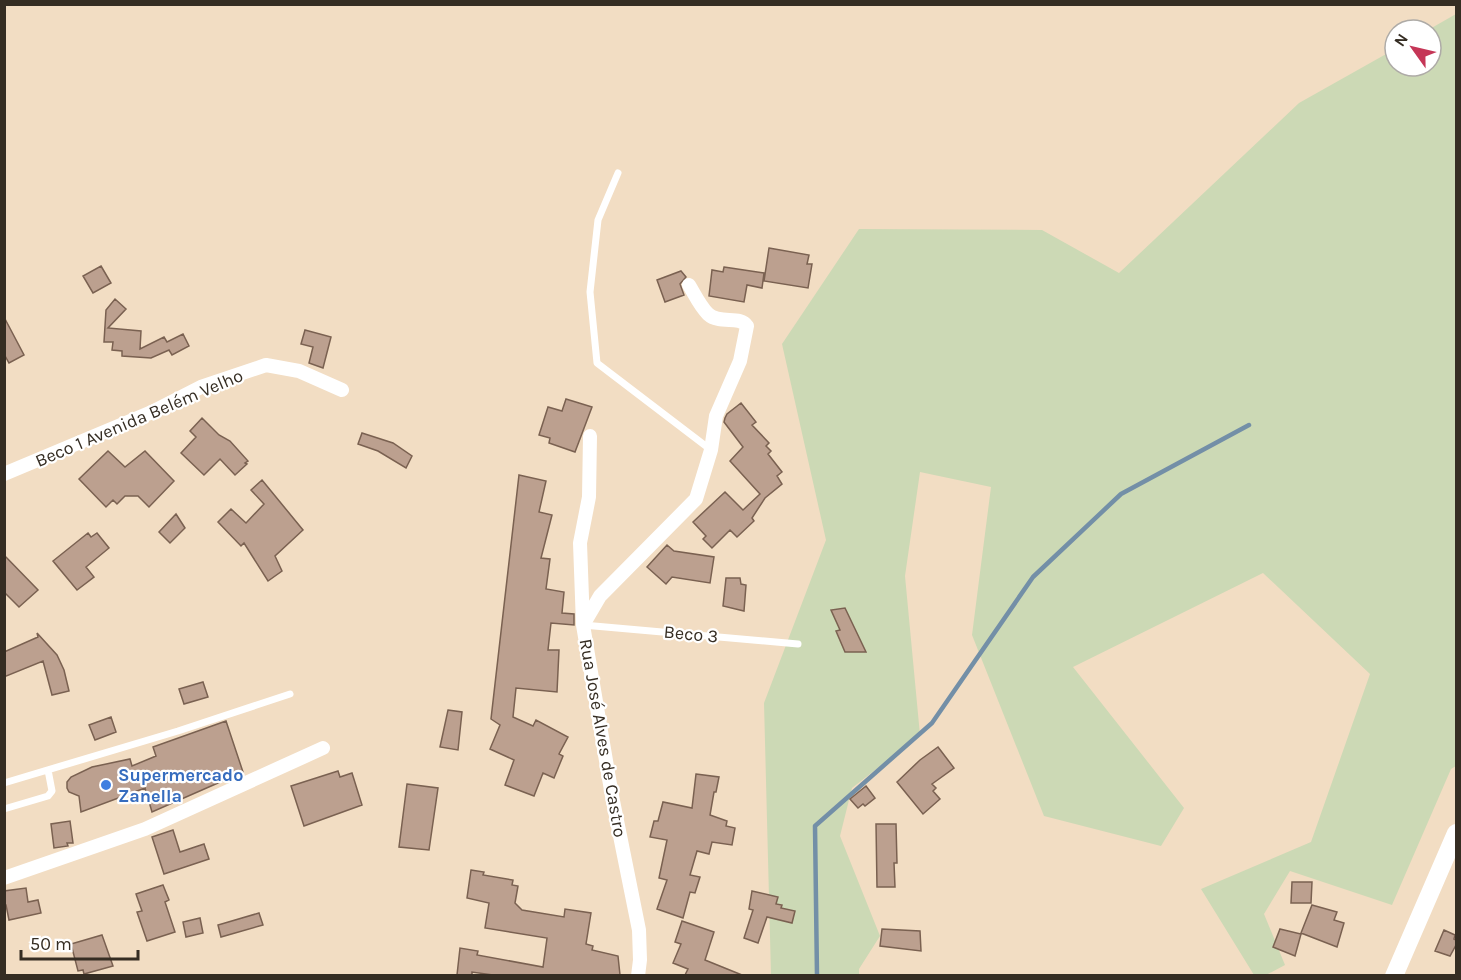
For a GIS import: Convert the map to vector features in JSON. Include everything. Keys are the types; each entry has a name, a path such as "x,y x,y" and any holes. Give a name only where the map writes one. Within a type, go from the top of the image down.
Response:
{"main road":[{"path":"1394,975 1456,833"}],"street":[{"name":"Rua José Alves de Castro","path":"638,975 639,930 608,774 583,625 600,597 696,499 711,450 716,416 740,361 747,326 740,320 718,320 709,315 689,285"},
{"name":"Beco 1 Avenida Belém Velho","path":"4,474 152,412 201,387 266,365 299,371 342,390"},
{"path":"583,625 580,543 589,497 590,436"},
{"path":"4,878 145,829 323,748"}],"lane":[{"path":"618,173 598,220 590,292 597,363 711,450"},
{"name":"Beco 3","path":"583,625 798,644"},
{"path":"4,783 178,731 290,694"},
{"path":"4,809 48,796 52,791 48,770"}],"green space":[{"path":"1456,14 1456,766 1451,769 1392,905 1290,871 1264,914 1285,965 1266,975 1254,975 1201,889 1311,842 1370,674 1263,573 1073,667 1184,808 1161,846 1044,816 972,635 991,487 920,472 905,576 920,735 852,788 840,836 880,936 859,969 859,975 771,975 764,703 826,540 782,344 859,229 1042,230 1119,273 1299,103 1383,56 1383,78 1443,78 1443,21"}],"building":[{"path":"769,248 809,255 807,264 812,264 808,288 764,281"},
{"path":"101,266 111,283 93,293 83,276"},
{"path":"724,267 764,273 762,288 747,285 744,302 709,296 712,270 723,272"},
{"path":"681,271 686,277 680,284 684,295 665,302 657,280"},
{"path":"115,299 126,309 108,328 141,331 140,349 164,337 167,342 183,334 189,346 172,355 169,350 151,358 122,356 122,351 112,350 113,342 104,342 106,310"},
{"path":"4,317 24,355 9,363 4,354"},
{"path":"305,330 331,337 323,368 309,363 313,347 301,344"},
{"path":"566,399 592,407 575,452 549,443 550,438 539,435 548,407 562,411"},
{"path":"741,403 756,422 752,425 769,443 766,446 771,451 768,454 782,472 777,476 782,484 765,498 752,518 754,521 737,537 730,530 712,548 703,539 706,536 693,522 725,492 743,510 760,494 730,461 743,447 724,422 727,414"},
{"path":"202,418 219,435 230,441 248,461 235,475 220,459 204,475 181,453 196,437 190,431"},
{"path":"362,433 393,443 412,456 406,468 378,451 358,444"},
{"path":"108,451 125,467 145,451 174,481 149,507 138,496 125,496 117,504 113,500 106,507 79,479"},
{"path":"519,475 546,481 539,512 552,515 541,558 550,559 546,589 564,592 562,613 574,614 574,625 551,623 548,650 559,650 557,692 516,688 513,717 533,726 536,720 568,737 559,754 563,756 554,778 543,773 534,796 505,785 514,760 490,749 500,725 491,719"},
{"path":"262,480 303,530 275,556 282,571 268,581 244,543 241,546 218,522 231,509 246,523 264,504 251,490"},
{"path":"176,514 185,528 170,543 159,532"},
{"path":"88,533 91,537 97,533 109,548 86,567 94,577 77,590 53,561"},
{"path":"667,545 674,551 714,557 710,583 672,577 666,584 647,567"},
{"path":"4,555 38,590 19,607 4,592"},
{"path":"726,578 740,578 741,584 746,585 744,611 723,606"},
{"path":"845,608 866,652 845,652 836,631 840,630 831,610"},
{"path":"37,633 57,655 64,670 69,691 52,695 43,661 4,677 4,652 38,637"},
{"path":"203,682 208,697 184,704 179,689"},
{"path":"448,710 462,712 458,750 440,747"},
{"path":"111,717 116,732 95,740 89,725"},
{"path":"226,721 243,772 152,812 145,788 81,812 79,796 69,792 67,788 67,782 71,777 92,767 130,759 132,766 156,756 153,747"},
{"path":"938,747 954,768 932,784 936,788 933,791 940,799 923,814 897,782"},
{"path":"338,771 340,777 352,773 362,805 304,826 291,786"},
{"path":"696,774 719,777 710,815 727,821 726,826 735,828 732,845 712,842 709,854 697,851 690,875 700,877 695,893 690,892 683,918 657,909 667,880 659,878 667,840 650,837 654,821 658,821 663,802 692,808"},
{"path":"407,784 438,788 429,850 399,847"},
{"path":"866,786 875,798 865,806 863,804 858,808 850,799"},
{"path":"70,821 73,843 54,848 51,824"},
{"path":"876,824 896,824 895,887 877,887"},
{"path":"173,830 180,852 204,844 209,859 164,874 152,837"},
{"path":"471,870 484,872 483,875 513,880 512,885 518,886 515,903 522,910 564,917 565,909 591,913 586,944 593,946 592,950 618,956 620,975 493,975 472,972 472,975 457,975 460,948 478,951 477,955 543,967 547,938 485,928 489,903 467,898"},
{"path":"1292,882 1312,882 1311,903 1291,903"},
{"path":"163,885 169,900 165,902 175,932 147,941 137,912 142,911 136,894"},
{"path":"26,888 28,902 38,900 41,913 9,920 6,905 4,905 4,891"},
{"path":"752,891 778,897 776,904 782,905 781,908 795,911 792,923 767,917 758,943 744,938 753,910 749,909"},
{"path":"1312,905 1337,912 1334,920 1344,923 1337,947 1301,933"},
{"path":"259,913 263,925 221,937 218,925"},
{"path":"200,918 203,933 186,937 183,922"},
{"path":"682,921 714,932 705,960 742,975 685,975 688,969 673,963 681,944 675,942"},
{"path":"882,929 920,931 921,951 880,946"},
{"path":"1280,929 1301,934 1295,956 1273,947"},
{"path":"1444,930 1455,935 1456,945 1450,956 1435,951"},
{"path":"102,935 113,966 84,974 83,970 78,971 71,944"}],"waterway":[{"path":"817,976 815,826 932,723 1033,577 1121,494 1249,425"}],"place":[{"name":"Supermercado Zanella","path":"106,785"}]}
